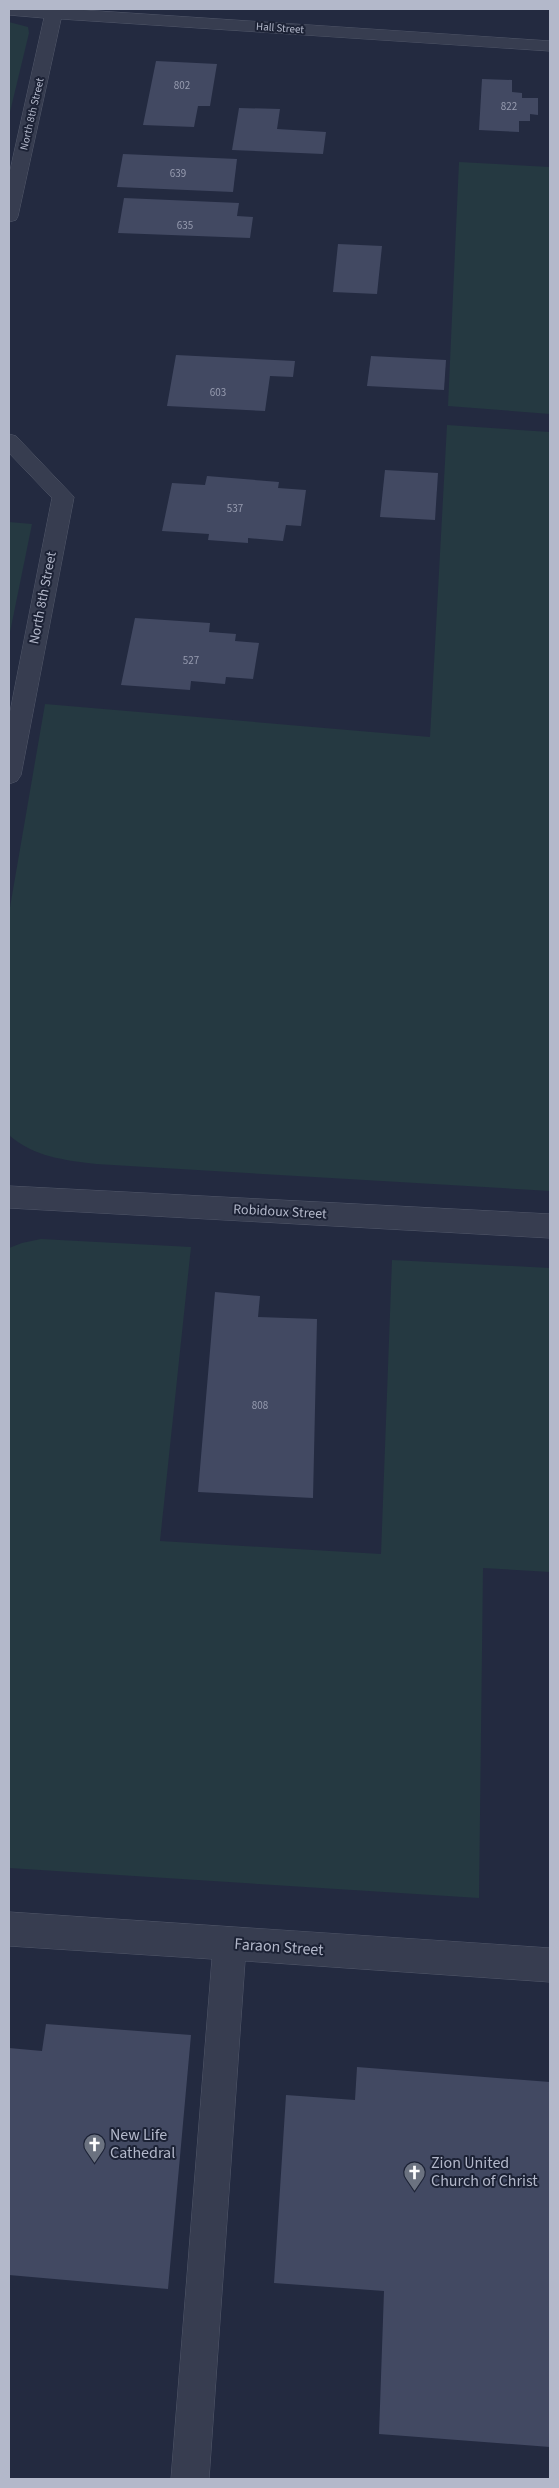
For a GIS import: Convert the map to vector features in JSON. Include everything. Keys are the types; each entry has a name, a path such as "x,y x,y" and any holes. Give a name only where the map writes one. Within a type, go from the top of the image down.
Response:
{"street":[{"name":"Hall Street","path":"9,10 550,46"},
{"name":"North 8th Street","path":"9,216 54,13"},
{"name":"North 8th Street","path":"9,442 62,497 9,775"},
{"name":"Robidoux Street","path":"9,1197 550,1226"},
{"name":"Faraon Street","path":"9,1929 550,1965"},
{"path":"190,2479 230,1944"}],"shaded area":[{"path":"9,22 28,27 29,33 9,116"},
{"path":"459,162 550,167 550,414 448,406"},
{"path":"447,425 550,432 550,1191 96,1164 50,1156 29,1148 9,1135 9,913 45,704 430,737"},
{"path":"9,522 32,524 9,637"},
{"path":"41,1239 191,1247 160,1541 381,1554 392,1260 550,1268 550,1572 483,1568 479,1898 9,1868 9,1248"}],"building":[{"path":"156,61 217,64 210,106 198,106 194,127 143,125"},
{"path":"482,79 512,80 512,92 522,93 522,98 538,98 538,115 530,114 530,121 519,121 519,132 479,130"},
{"path":"239,108 280,109 277,129 326,132 323,154 232,150"},
{"path":"123,154 237,159 233,192 117,187"},
{"path":"124,198 239,203 237,216 253,217 250,238 118,233"},
{"path":"338,244 382,246 377,294 333,292"},
{"path":"176,355 295,361 293,377 270,376 265,411 167,406"},
{"path":"371,356 446,360 444,390 367,386"},
{"path":"385,470 438,473 435,520 380,517"},
{"path":"207,476 279,482 278,488 306,490 301,526 286,525 283,541 248,538 248,543 208,540 209,534 162,531 172,483 205,485"},
{"path":"135,618 210,623 209,632 236,634 235,641 259,643 253,679 226,677 225,684 191,681 190,690 121,685"},
{"path":"215,1292 260,1296 258,1317 317,1319 313,1498 198,1492"},
{"name":"New Life Cathedral","path":"46,2024 191,2035 168,2289 9,2275 9,2048 42,2051"},
{"name":"Zion United Church of Christ","path":"357,2067 550,2082 550,2447 379,2434 384,2291 274,2283 286,2095 355,2100"}],"place":[{"name":"New Life Cathedral","path":"94,2163"},
{"name":"Zion United Church of Christ","path":"415,2191"}]}
